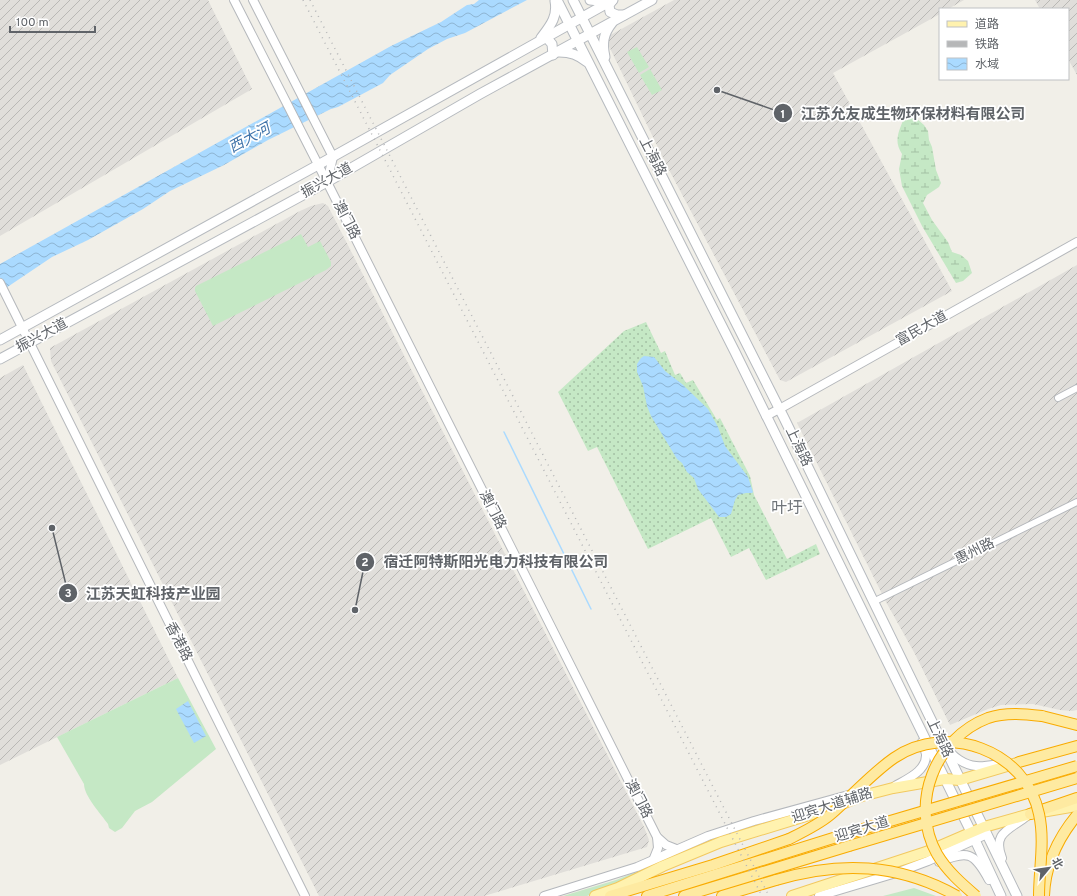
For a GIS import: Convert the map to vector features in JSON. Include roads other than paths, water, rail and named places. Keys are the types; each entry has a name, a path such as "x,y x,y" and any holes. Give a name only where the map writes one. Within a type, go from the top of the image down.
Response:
{"highway":[{"path":"976,896 959,882 946,868 937,854 931,839 926,819 925,806 927,792 933,771 942,755 956,737 971,726 989,718 1006,714 1042,716 1077,725"},
{"path":"610,896 713,865 789,839 812,828 830,815 895,757 916,747 936,743 961,743 980,748 996,754 1020,774 1030,789 1039,813 1042,832 1040,896"},
{"path":"1019,762 1077,746"},
{"name":"迎宾大道","path":"647,896 846,834 1077,766"},
{"name":"迎宾大道","path":"684,896 1077,778"},
{"path":"1030,814 1077,798"},
{"path":"1044,896 1046,877 1050,862 1062,835 1077,815"},
{"path":"722,896 811,871 835,868 862,868 907,874 931,883 957,896"}],"main road":[{"name":"上海路","path":"556,0 735,352 973,836 1001,896"},
{"path":"556,0 557,9 555,18 542,40 552,44 555,54 573,53 580,56 589,64"},
{"name":"上海路","path":"572,0 780,409 911,680 1018,896"},
{"path":"590,0 602,0"},
{"path":"612,0 609,5 610,12 616,16 624,16"},
{"name":"振兴大道","path":"0,340 333,157 612,0"},
{"name":"振兴大道","path":"0,359 327,182 480,94 652,0"},
{"path":"608,70 603,48 603,38 606,31 614,21"},
{"path":"589,64 592,56 600,55"},
{"path":"735,352 739,354 744,352 746,350 746,343"},
{"path":"795,475 797,470 807,466"},
{"name":"迎宾大道辅路","path":"595,896 618,888 663,866 721,842 893,788 945,779 960,780 1077,742"},
{"path":"792,896 973,836 1030,814 1077,806"}],"street":[{"name":"澳门路","path":"234,0 657,837"},
{"path":"253,0 333,157 327,182"},
{"name":"富民大道","path":"766,416 1077,242"},
{"name":"香港路","path":"0,284 306,896"},
{"path":"1058,398 1077,388"},
{"name":"惠州路","path":"874,602 1077,502"},
{"path":"911,680 923,698 949,752 956,758 969,765 976,766 1019,762"},
{"path":"544,896 637,867 654,858 708,836 754,821 867,790 893,788 912,777 925,761 926,753 899,686"},
{"path":"1018,896 998,845 1004,832 1030,814"},
{"path":"819,896 896,873 928,861 973,836"},
{"path":"657,837 666,845 676,849"},
{"path":"654,858 658,848 657,837"},
{"path":"852,886 892,878 960,854 972,856 977,860 998,896"}],"water":[{"name":"西大河","path":"479,0 527,0 465,33 447,39 428,49 390,75 383,83 338,107 268,140 224,165 170,191 143,209 88,240 52,257 0,292 0,264 391,46 441,22 467,5 474,4"},
{"path":"644,356 654,357 665,371 682,384 708,409 718,427 725,446 748,477 753,492 738,495 731,514 726,517 719,517 698,489 694,478 687,472 682,463 677,459 651,416 647,406 643,386 637,372 637,364"},
{"path":"188,701 206,736 194,743 176,709"}],"waterway":[{"path":"504,432 591,609"}],"railway":[{"path":"303,0 762,896"},
{"path":"310,0 769,896"}],"place":[{"name":"江苏允友成生物环保材料有限公司","path":"717,90"},
{"name":"江苏天虹科技产业园","path":"52,528"},
{"name":"宿迁阿特斯阳光电力科技有限公司","path":"355,610"}],"district":[{"name":"叶圩","path":"787,509"}]}
